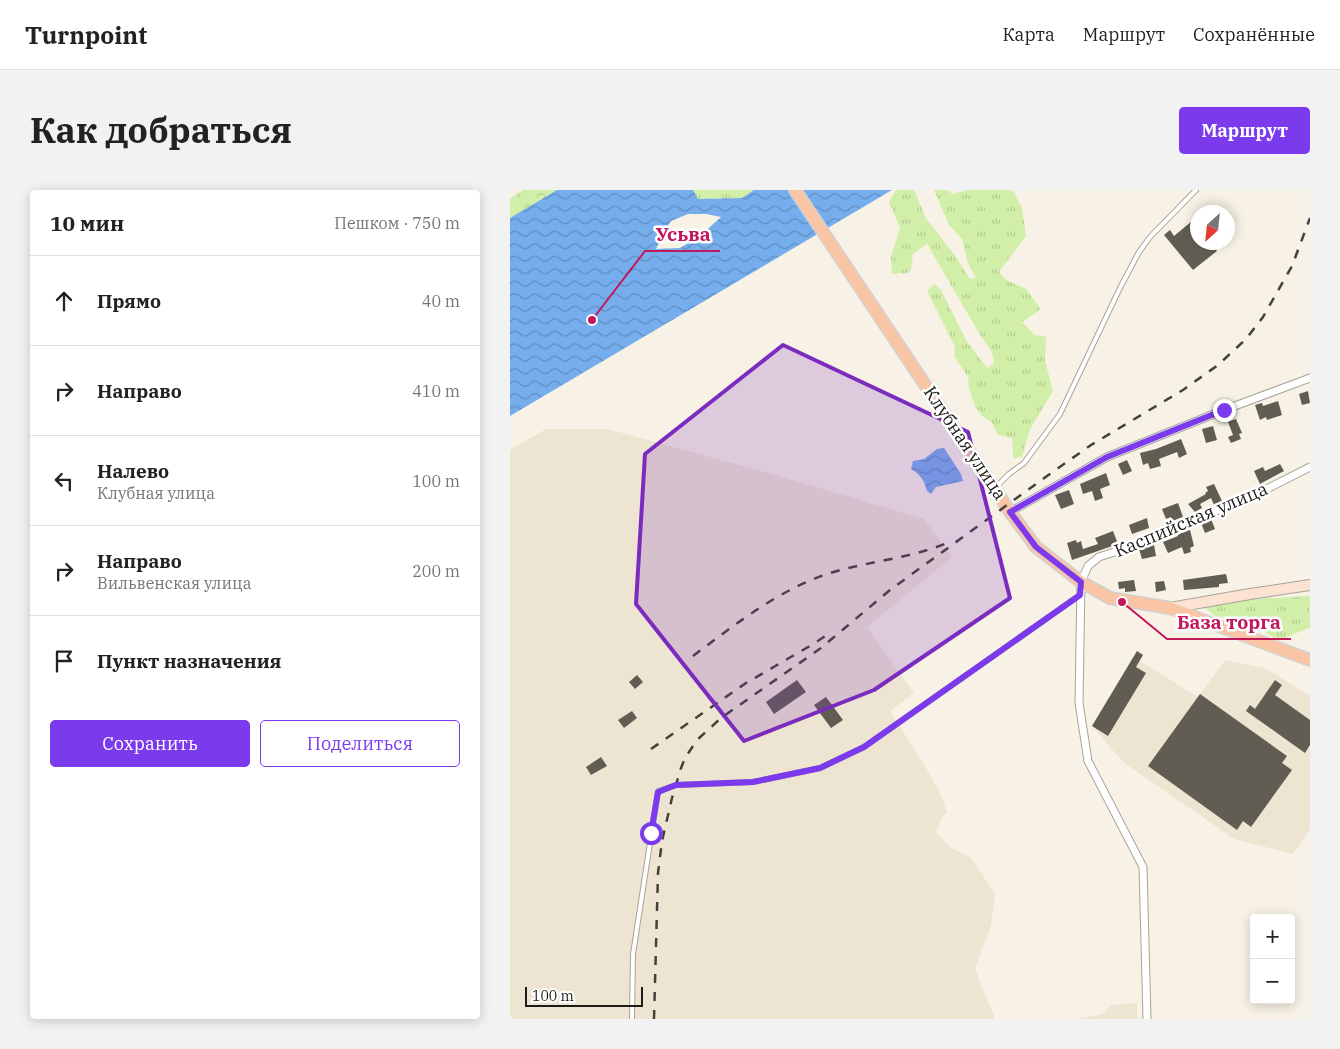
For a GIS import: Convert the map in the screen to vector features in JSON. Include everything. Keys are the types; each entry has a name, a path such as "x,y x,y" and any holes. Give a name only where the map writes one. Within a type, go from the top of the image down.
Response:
{"main road":[{"name":"Клубная улица","path":"795,190 1010,512 1036,547 1081,582 1110,598 1170,608 1310,660"}],"street":[{"path":"1010,512 1107,457 1310,378"},
{"name":"Каспийская улица","path":"1081,582 1088,566 1099,557 1151,540 1243,500 1310,467"},
{"path":"1081,582 1079,703 1088,761 1143,866 1147,1019"},
{"path":"1170,608 1310,586"}],"lane":[{"path":"994,488 1024,463 1060,414 1139,252 1150,237 1196,190"},
{"path":"632,1019 634,954 658,792 676,785 753,782 820,768 864,747 1080,595"}],"highlighted area":[{"path":"783,345 968,432 1010,598 874,690 744,741 636,604 645,454"}],"shaded area":[{"path":"546,429 608,429 769,473 924,519 952,557 867,627 914,693 890,711 941,795 947,812 940,821 936,832 951,848 971,858 995,894 991,925 975,969 994,1016 993,1019 510,1019 510,450"},
{"path":"1137,651 1143,655 1140,661 1198,697 1225,660 1265,668 1310,696 1310,830 1293,854 1234,839 1123,762 1092,726"},
{"path":"1137,1003 1137,1019 1076,1019 1103,1014 1111,1005"}],"green space":[{"path":"523,190 557,190 510,218 510,199"},
{"path":"693,190 754,190 742,198 698,199"},
{"path":"896,190 914,190 926,218 956,257 970,279 976,278 968,263 962,239 949,225 934,190 948,190 952,194 968,190 1009,190 1014,192 1022,208 1026,236 999,272 1006,280 1026,289 1041,309 1022,322 1035,335 1046,337 1045,361 1053,391 1030,429 1022,457 1013,458 1012,438 998,435 992,423 982,416 975,406 969,389 968,377 954,356 955,347 927,291 934,284 941,290 966,340 987,368 994,363 992,352 927,244 913,254 911,269 908,273 892,274 891,257 900,228 889,202"},
{"path":"1310,596 1310,629 1308,628 1278,641 1260,628 1248,616 1216,617 1206,608 1238,600"}],"water":[{"path":"557,190 693,190 698,199 742,198 754,190 892,190 510,416 510,218","holes":["688,214 706,214 721,217 700,236 680,248 656,249 671,221"]},
{"path":"944,448 961,474 963,481 936,487 931,494 927,491 922,478 911,469 913,461 924,459 937,449"}],"building":[{"path":"1190,223 1190,250 1217,251 1193,270 1164,235 1170,230 1174,236"},
{"path":"1308,391 1310,403 1302,405 1299,394"},
{"path":"1278,401 1282,415 1267,420 1266,417 1260,420 1255,405 1262,403 1263,406"},
{"path":"1236,419 1242,433 1239,434 1241,439 1231,443 1228,437 1233,435 1228,422"},
{"path":"1213,426 1217,440 1206,443 1202,429"},
{"path":"1181,439 1187,454 1179,458 1177,452 1159,459 1161,466 1150,469 1148,463 1143,465 1140,453"},
{"path":"1127,460 1132,471 1123,475 1118,464"},
{"path":"1280,464 1284,471 1260,484 1254,471 1263,467 1265,471"},
{"path":"1106,473 1110,485 1100,489 1103,498 1095,501 1092,491 1083,494 1080,484"},
{"path":"1214,484 1222,501 1214,505 1211,498 1200,504 1202,508 1195,512 1188,504 1206,494 1208,491 1206,487"},
{"path":"1069,490 1074,504 1061,509 1055,495"},
{"path":"1178,503 1183,517 1172,521 1171,517 1166,519 1162,509"},
{"path":"1147,518 1149,528 1132,534 1129,525"},
{"path":"1211,519 1215,529 1205,533 1201,523"},
{"path":"1190,530 1194,546 1190,548 1191,552 1184,554 1182,547 1168,553 1163,542"},
{"path":"1113,531 1118,544 1072,560 1067,543 1076,540 1077,543 1081,541 1083,549 1098,544 1095,538"},
{"path":"1154,545 1156,556 1142,559 1139,549"},
{"path":"1226,574 1228,583 1219,584 1219,587 1184,590 1183,580"},
{"path":"1134,580 1136,591 1125,592 1125,588 1119,589 1118,582"},
{"path":"1164,581 1166,590 1156,592 1155,582"},
{"path":"1137,651 1143,655 1136,667 1146,673 1108,736 1092,726"},
{"path":"637,675 643,682 635,689 629,682"},
{"path":"797,680 806,692 774,714 766,702"},
{"path":"1275,680 1282,685 1275,695 1310,720 1310,745 1305,753 1246,711 1250,705 1255,709"},
{"path":"1200,694 1287,756 1282,763 1292,770 1251,827 1243,821 1237,830 1148,766"},
{"path":"826,697 843,720 831,728 814,705"},
{"path":"632,711 637,718 624,728 618,720"},
{"path":"601,757 607,766 591,775 586,767"}],"railway":[{"path":"654,1019 658,873 662,841 681,768 697,740 721,718 821,648 890,590 1047,476 1091,445 1183,390 1218,365 1246,339 1263,317 1292,266 1310,218"},
{"path":"693,656 775,598 811,580 845,569 937,547 952,541"},
{"path":"651,749 746,683 831,632"}],"place":[{"name":"Усьва","path":"592,320"},
{"name":"База торга","path":"1122,602"}],"route":[{"path":"651,833 658,792 676,785 753,782 820,768 864,747 1080,595 1081,582 1036,547 1010,512 1107,457 1224,410"}]}
